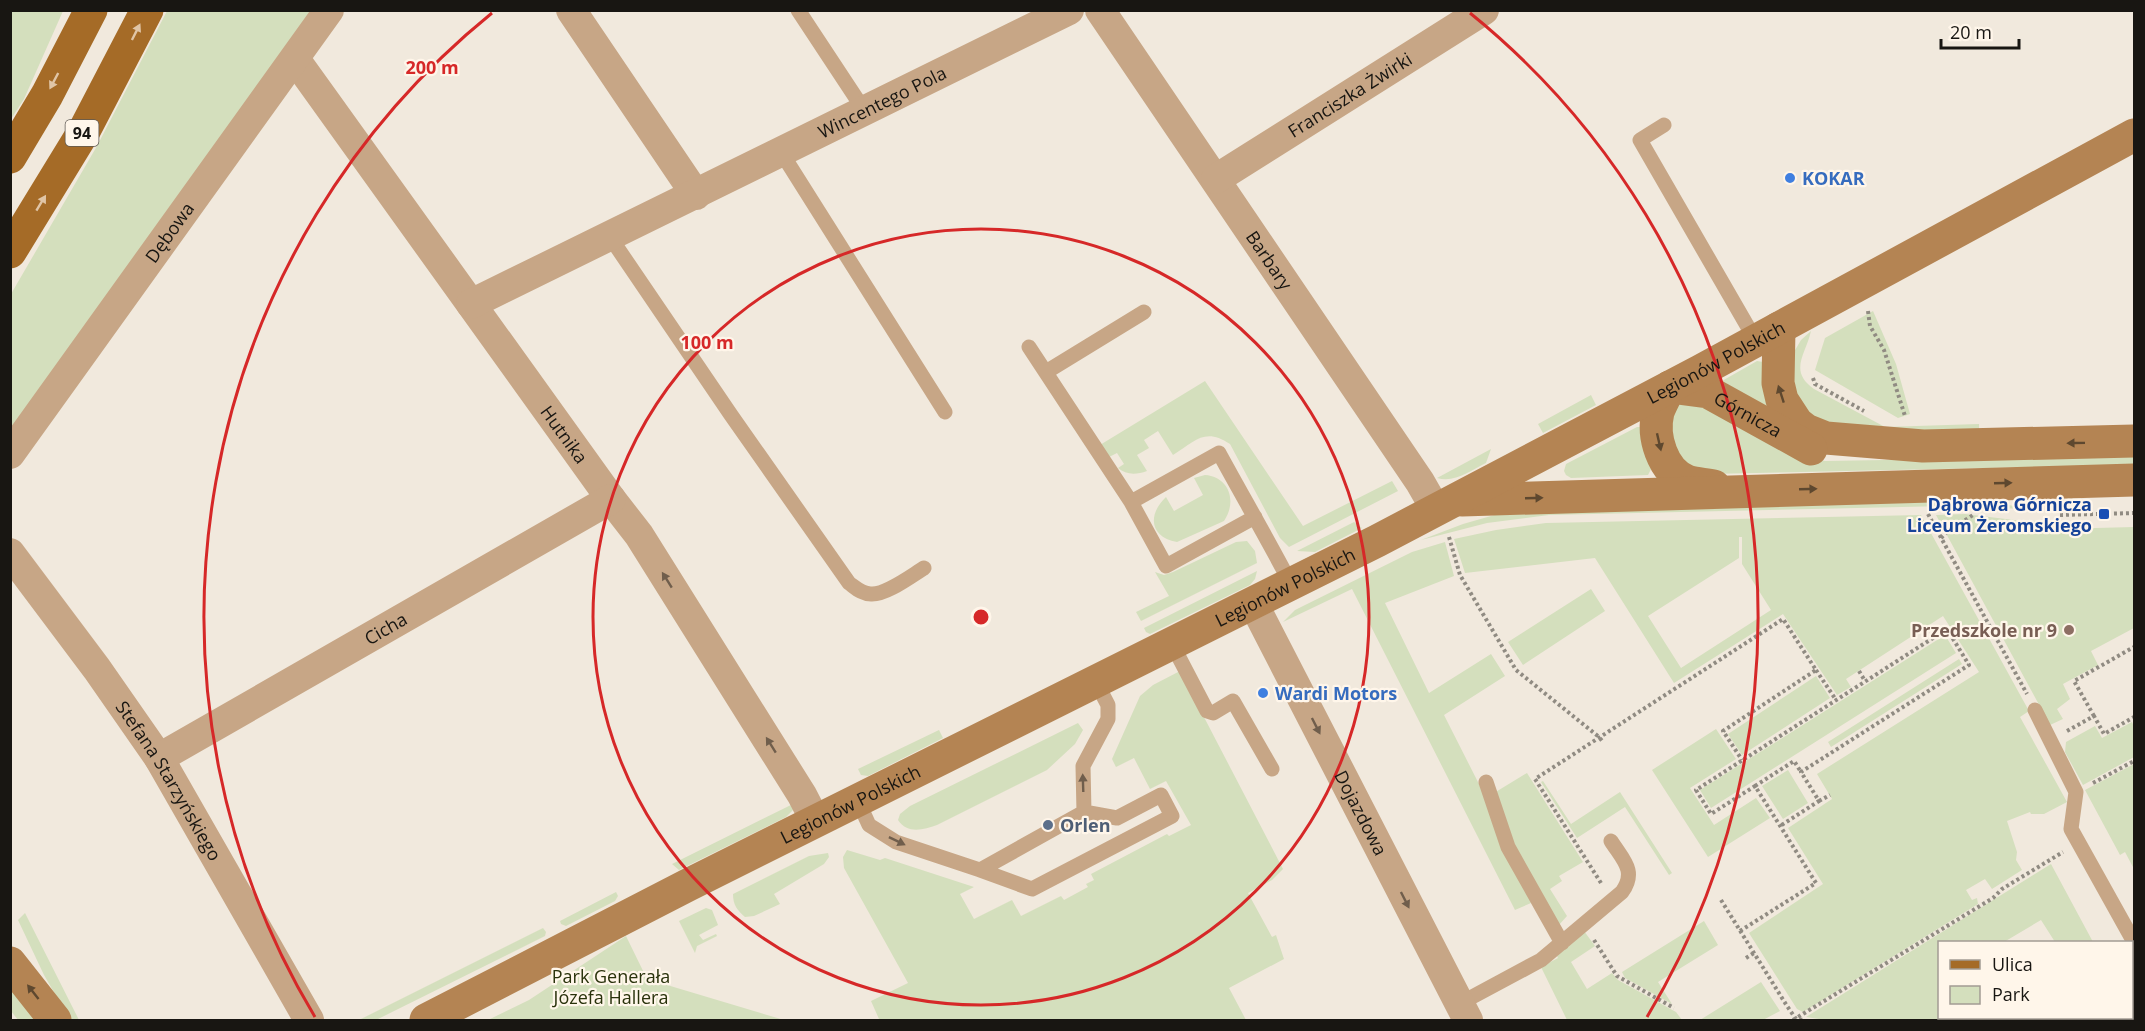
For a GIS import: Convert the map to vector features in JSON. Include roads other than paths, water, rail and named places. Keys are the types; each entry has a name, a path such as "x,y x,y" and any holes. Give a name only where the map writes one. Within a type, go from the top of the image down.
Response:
{"main road":[{"path":"10,157 47,95 91,10"},
{"name":"94","path":"10,252 84,131 147,10"}],"street":[{"name":"Dębowa","path":"10,454 329,10"},
{"path":"571,10 696,195"},
{"name":"Wincentego Pola","path":"471,304 1069,10"},
{"name":"Barbary","path":"1100,10 1420,482 1446,516"},
{"name":"Franciszka Żwirki","path":"1216,179 1484,10"},
{"name":"Hutnika","path":"295,59 611,500 639,535 802,795 816,822"},
{"name":"Legionów Polskich","path":"426,1020 688,885 1291,584 1446,516 1670,387 2134,135"},
{"name":"Górnicza","path":"1767,334 1782,400 1797,423 1806,430 1826,438 1915,434 2134,441"},
{"path":"1670,387 1659,411 1657,422 1657,434 1664,460 1677,475 1686,480 1750,491"},
{"name":"Górnicza","path":"1670,387 1708,392 1802,445 1818,451 1844,453 1915,434"},
{"path":"1446,516 1750,491 2134,480"},
{"name":"Cicha","path":"159,758 611,500"},
{"name":"Stefana Starzyńskiego","path":"10,552 98,669 159,758 309,1020"},
{"name":"Dojazdowa","path":"1253,603 1463,1012"},
{"path":"10,963 55,1020"}],"lane":[{"path":"798,10 864,110"},
{"path":"1664,125 1640,140 1767,334"},
{"path":"781,152 945,412"},
{"path":"610,237 849,583 869,594 881,593 924,568"},
{"path":"1046,372 1144,312"},
{"path":"1029,347 1131,502 1166,566 1255,517"},
{"path":"1131,502 1219,453 1291,584"},
{"path":"1172,644 1207,711 1213,713 1233,701 1272,769"},
{"path":"1084,813 1083,766 1108,719 1108,705 1096,682"},
{"path":"2035,710 2076,792 2071,829 2134,942"},
{"path":"1486,782 1508,847 1562,942"},
{"path":"858,801 869,825 896,842 1032,889 1172,816 1161,795 1117,818 1084,813 980,870"},
{"path":"1463,1012 1541,960 1615,898 1629,882 1629,870 1611,841"}],"place":[{"name":"KOKAR","path":"1790,178"},
{"name":"Dąbrowa Górnicza Liceum Żeromskiego","path":"2104,514"},
{"name":"Przedszkole nr 9","path":"2069,630"},
{"name":"Wardi Motors","path":"1263,693"},
{"name":"Orlen","path":"1048,825"}],"park label":[{"name":"Park Generała Józefa Hallera","path":"611,986"}]}
